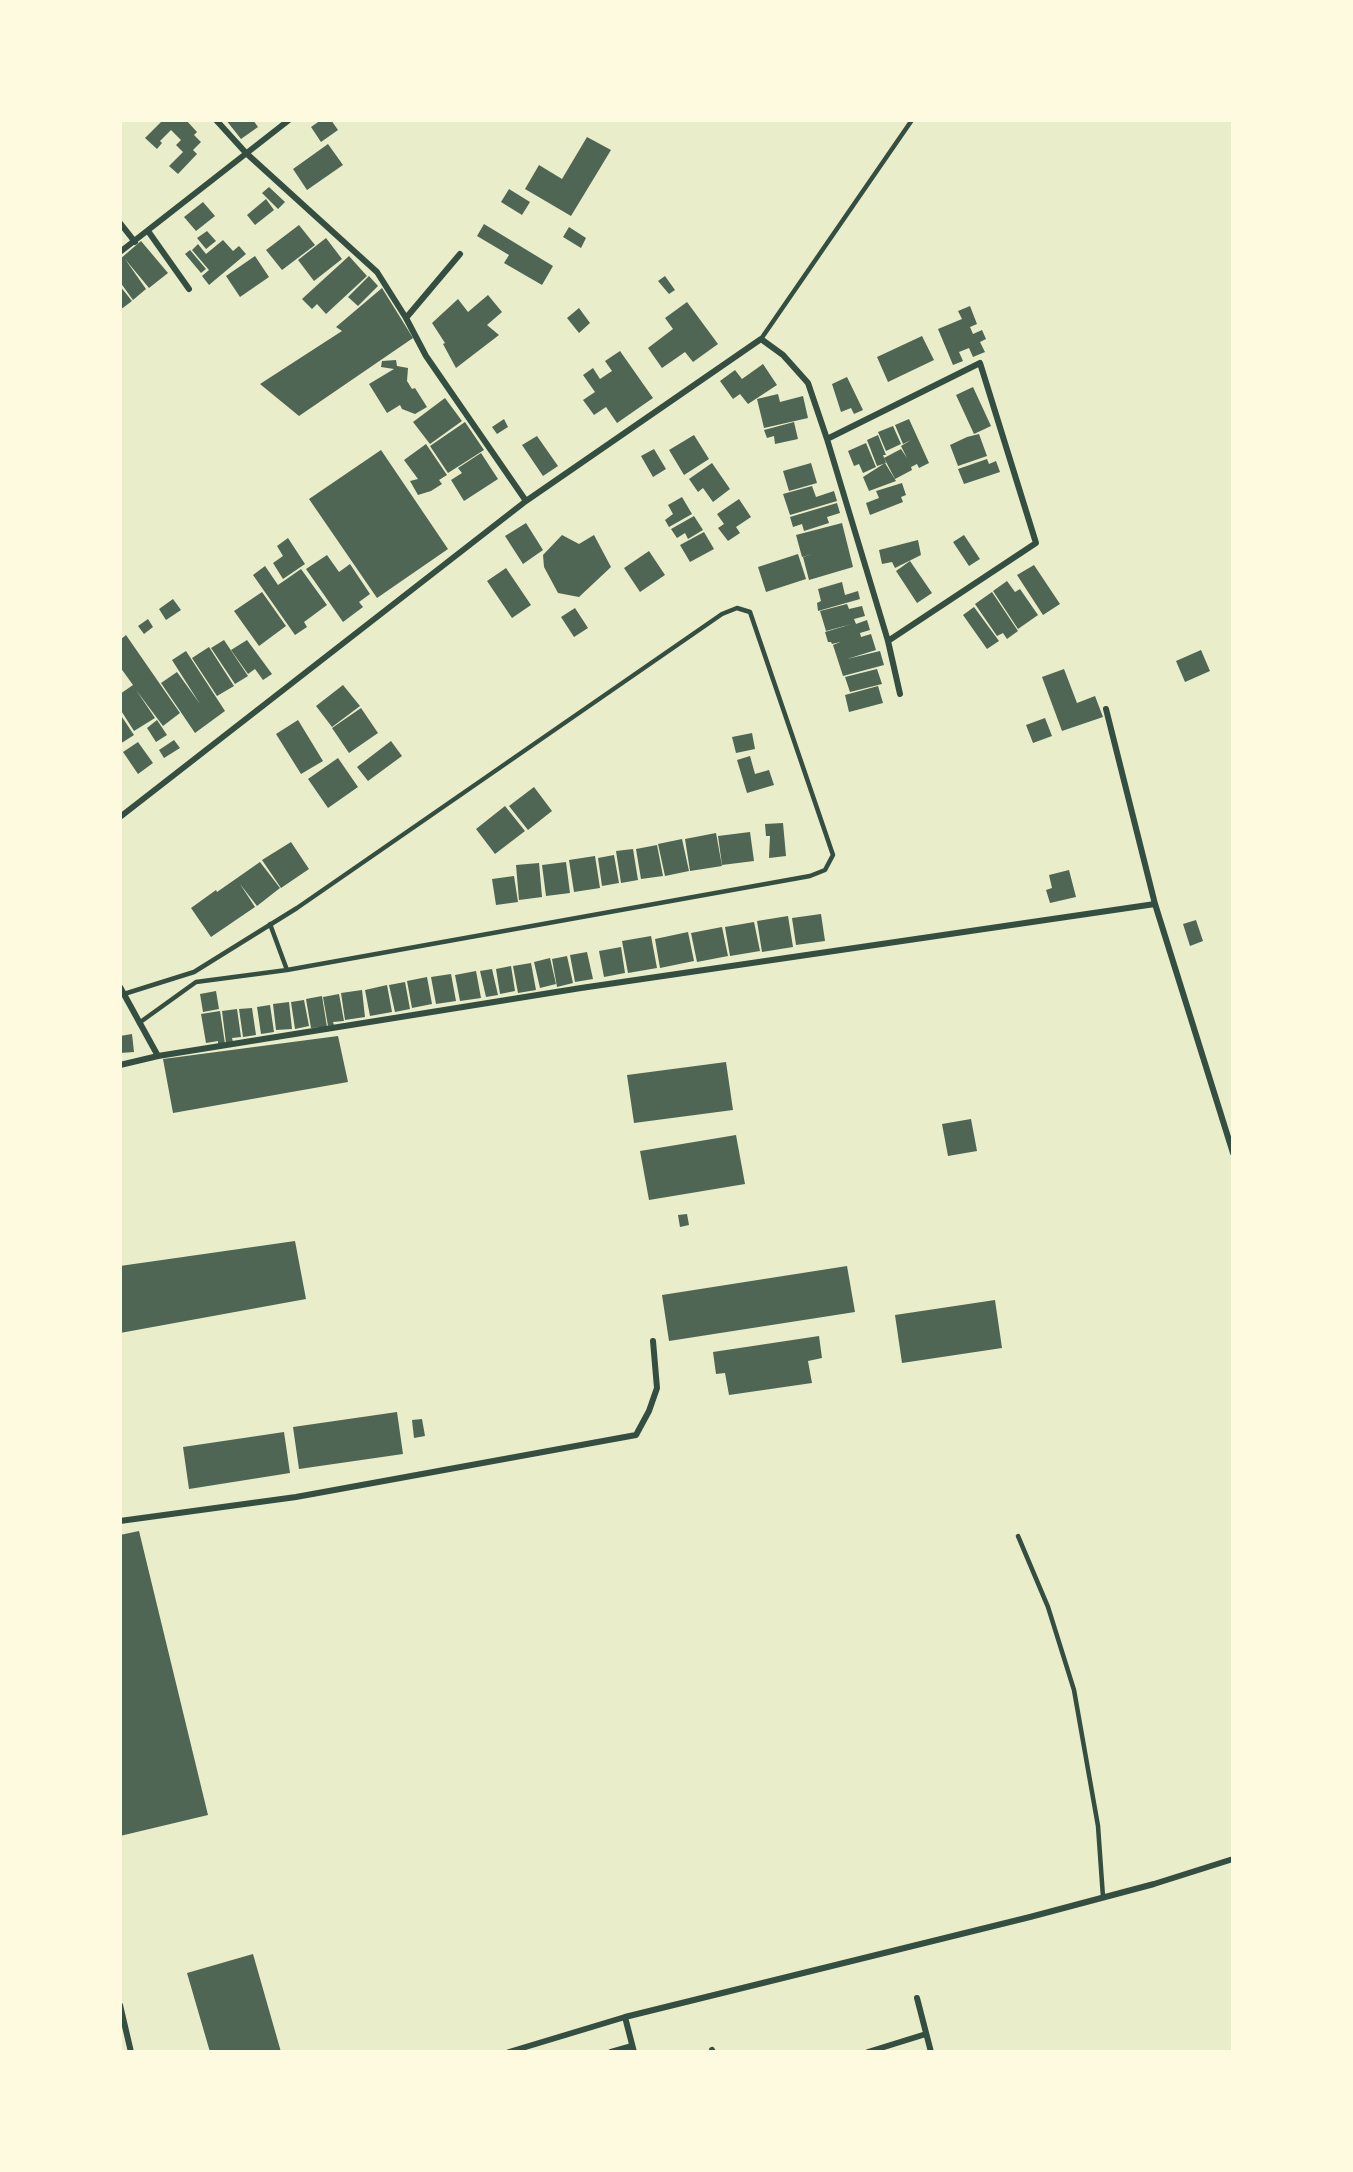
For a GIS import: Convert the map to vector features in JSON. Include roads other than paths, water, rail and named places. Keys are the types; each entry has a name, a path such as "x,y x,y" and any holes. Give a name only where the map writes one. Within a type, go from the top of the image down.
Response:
{"street":[{"path":"216,120 246,153 377,272 406,318 426,356 526,501"},
{"path":"120,252 289,120"},
{"path":"120,224 135,242"},
{"path":"148,231 189,289"},
{"path":"406,318 460,254"},
{"path":"120,817 526,501 762,339 783,355 808,383 888,641 900,694"},
{"path":"827,439 980,363 1036,543 888,641"},
{"path":"1106,709 1155,904 1233,1153"},
{"path":"120,1065 158,1056 593,987 1155,904"},
{"path":"120,987 158,1056"},
{"path":"120,1521 296,1497 636,1435 649,1411 657,1388 653,1341"},
{"path":"509,2052 626,2017 1103,1897 1233,1859"},
{"path":"917,1998 931,2052"},
{"path":"120,2005 131,2052"},
{"path":"611,2052 633,2049 626,2017"},
{"path":"868,2052 926,2034"}],"lane":[{"path":"762,339 912,120"},
{"path":"124,994 194,972 297,908 722,614 738,608 750,612 833,855 825,870 810,876 287,969 196,982 139,1023"},
{"path":"270,924 287,969"},
{"path":"194,972 196,982"},
{"path":"1018,1536 1048,1606 1074,1690 1098,1826 1103,1897"}]}
